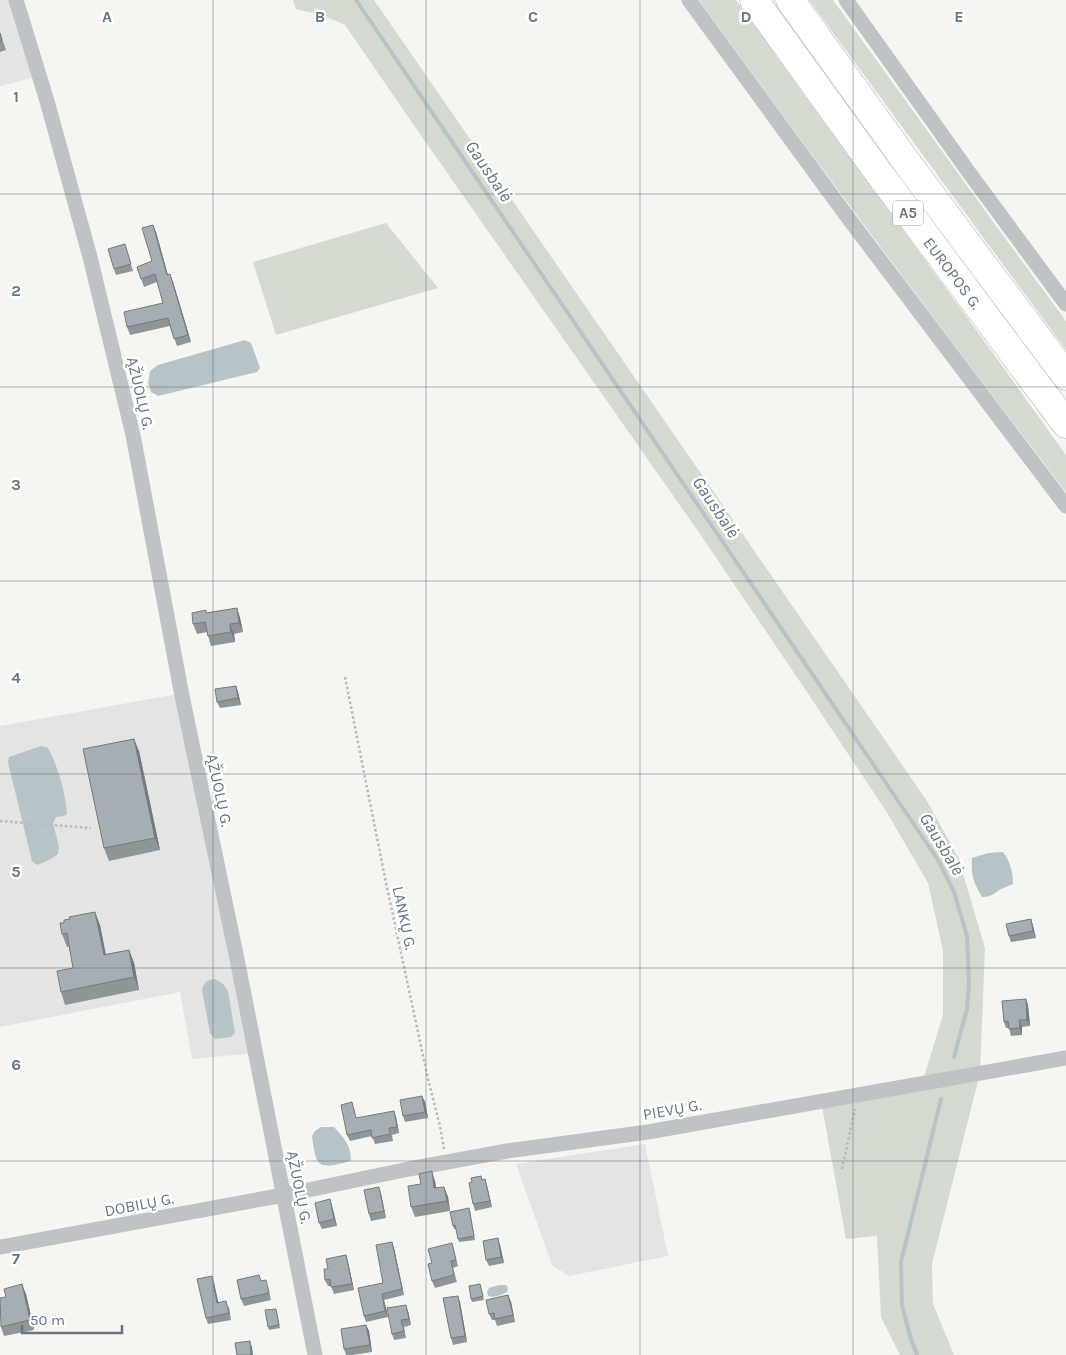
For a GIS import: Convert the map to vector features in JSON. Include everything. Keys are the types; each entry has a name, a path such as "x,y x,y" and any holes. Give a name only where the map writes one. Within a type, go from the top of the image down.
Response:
{"highway":[{"name":"EUROPOS G.","path":"754,0 884,180 1066,424"},
{"name":"EUROPOS G.","path":"790,0 1066,376"}],"street":[{"name":"ĄŽUOLŲ G.","path":"16,0 48,101 84,234 133,435 182,696 235,950 315,1355"},
{"path":"689,0 855,227 1066,506"},
{"path":"846,0 1066,304"},
{"name":"PIEVŲ G.","path":"284,1195 507,1151 648,1132 1066,1058"},
{"name":"DOBILŲ G.","path":"0,1247 284,1195"}],"path":[{"name":"LANKŲ G.","path":"345,677 387,887 428,1079 440,1126 446,1162"},
{"path":"0,821 91,828"},
{"path":"842,1169 855,1109 856,1095"}],"shaded area":[{"path":"0,0 12,0 37,77 0,86"},
{"path":"293,0 374,0 927,801 958,857 985,948 980,1073 932,1264 933,1304 954,1355 900,1355 881,1317 877,1236 846,1239 821,1101 922,1083 943,1015 943,951 928,883 886,811 700,534 345,25 322,15 296,9"},
{"path":"699,0 736,0 1066,455 1066,492 789,124"},
{"path":"809,0 833,0 1066,321 1066,350"},
{"path":"386,223 438,288 276,335 253,262"},
{"path":"245,340 251,343 260,368 257,372 158,396 151,392 148,383 150,371 158,365"},
{"path":"178,694 255,1053 192,1059 180,992 0,1027 0,726"},
{"path":"41,746 48,748 55,763 63,788 67,813 64,816 56,817 53,823 59,847 58,854 37,865 32,861 8,762 9,757"},
{"path":"1003,852 1011,867 1013,884 991,896 982,897 973,878 972,858 988,853"},
{"path":"215,979 223,984 228,991 235,1033 231,1037 215,1039 210,1033 202,990 206,982"},
{"path":"321,1127 334,1127 338,1131 348,1146 351,1161 328,1166 323,1165 317,1160 312,1136"},
{"path":"645,1144 668,1256 569,1276 552,1265 516,1164"},
{"path":"506,1285 508,1288 507,1292 496,1296 488,1296 489,1288"}],"building":[{"path":"153,225 167,275 170,274 188,335 174,339 168,318 127,327 124,312 163,303 155,274 141,279 137,267 152,261 142,228"},
{"path":"125,244 131,264 114,269 108,249"},
{"path":"237,608 239,623 230,624 231,632 208,636 205,622 193,624 192,613 206,610 206,613"},
{"path":"236,686 238,698 217,702 215,689"},
{"path":"134,739 155,838 104,848 83,749"},
{"path":"95,912 104,955 129,950 134,977 61,992 57,971 73,968 67,933 62,934 60,923 70,919 69,917"},
{"path":"1031,919 1033,931 1009,936 1006,924"},
{"path":"1026,999 1027,1020 1019,1020 1020,1028 1009,1029 1008,1021 1004,1022 1002,1001"},
{"path":"422,1096 425,1112 403,1116 400,1100"},
{"path":"352,1102 356,1118 394,1111 397,1127 389,1128 390,1134 372,1138 371,1130 347,1135 341,1105"},
{"path":"432,1171 434,1188 444,1187 447,1201 411,1207 408,1186 421,1184 419,1174"},
{"path":"481,1176 482,1180 485,1179 490,1201 473,1204 469,1183 472,1182 471,1178"},
{"path":"379,1187 384,1211 369,1214 364,1190"},
{"path":"330,1199 334,1219 319,1223 315,1203"},
{"path":"469,1208 474,1236 458,1239 450,1212"},
{"path":"498,1238 501,1257 486,1260 483,1241"},
{"path":"392,1242 402,1289 382,1294 385,1311 364,1316 358,1288 383,1283 376,1245"},
{"path":"452,1243 456,1260 451,1261 454,1275 432,1281 428,1264 432,1263 428,1249"},
{"path":"346,1255 352,1284 331,1287 330,1279 325,1280 324,1269 328,1269 326,1259"},
{"path":"259,1275 261,1281 266,1280 269,1293 241,1299 237,1280"},
{"path":"212,1276 217,1303 226,1301 229,1313 206,1318 197,1279"},
{"path":"22,1284 30,1320 1,1327 0,1298 6,1297 4,1289"},
{"path":"480,1284 483,1296 471,1299 469,1286"},
{"path":"508,1295 513,1315 495,1319 494,1313 489,1314 486,1300"},
{"path":"458,1296 465,1336 451,1338 443,1298"},
{"path":"406,1305 409,1319 401,1320 404,1331 392,1334 387,1308"},
{"path":"276,1309 279,1325 268,1327 265,1310"},
{"path":"366,1325 370,1345 344,1349 341,1329"},
{"path":"250,1341 251,1355 237,1355 235,1343"}],"waterway":[{"name":"Gausbalė","path":"356,0 938,860 954,892 967,936 969,983 967,1009 954,1057"},
{"name":"Gausbalė","path":"917,1355 902,1305 901,1262 941,1099"}]}
